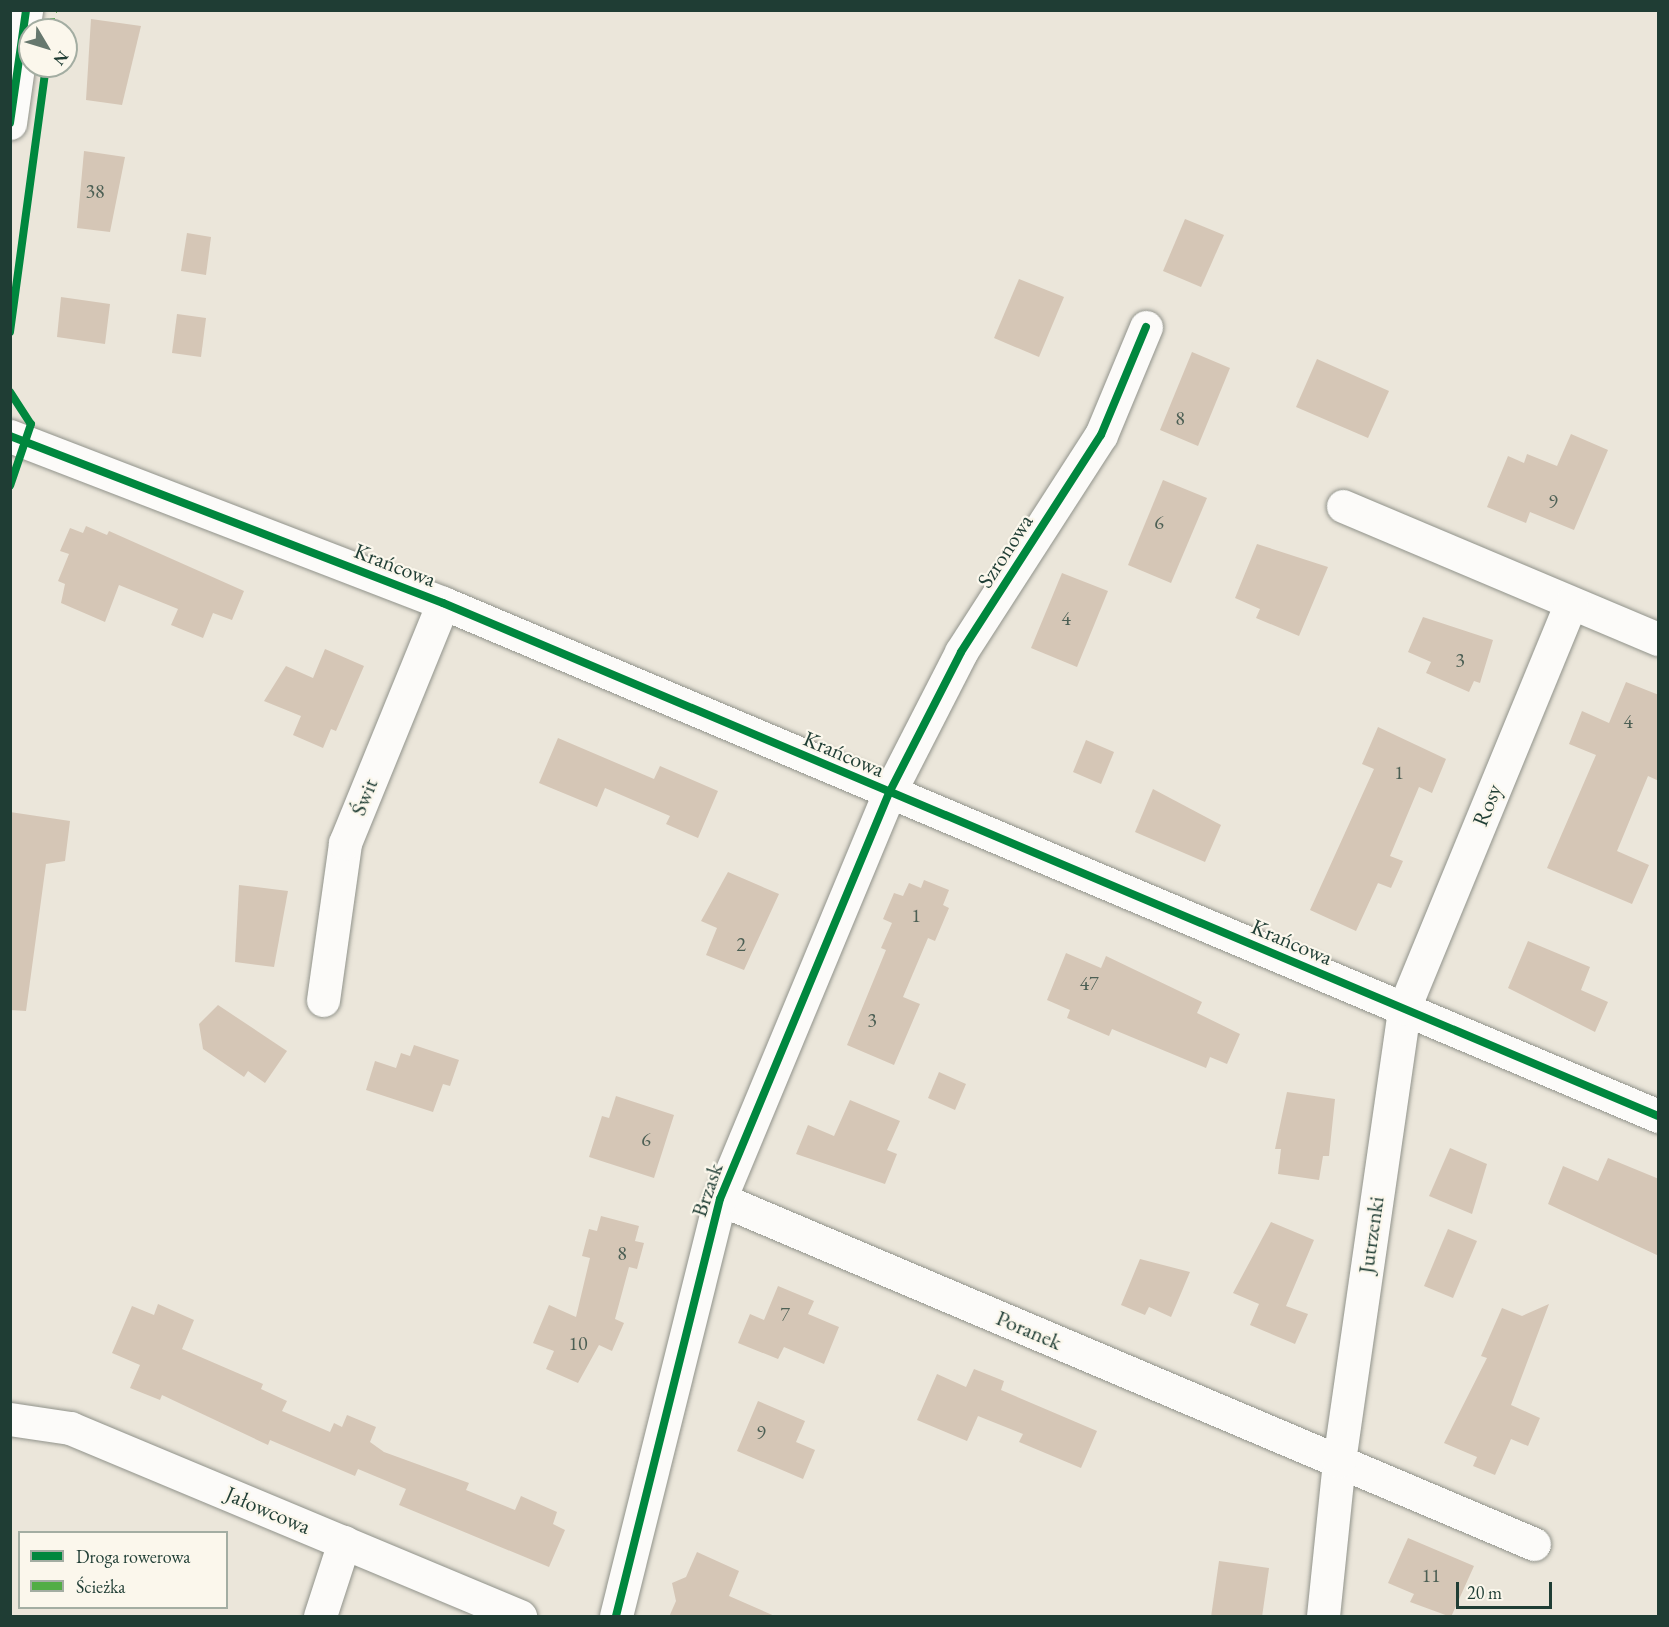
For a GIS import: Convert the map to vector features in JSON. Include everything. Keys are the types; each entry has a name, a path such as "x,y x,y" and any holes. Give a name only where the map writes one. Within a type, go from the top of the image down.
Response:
{"street":[{"path":"10,123 26,10"},
{"name":"Szronowa","path":"889,793 961,652 1101,435 1146,327"},
{"name":"Krańcowa","path":"10,436 443,603 1659,1116"},
{"path":"1343,506 1659,639"},
{"name":"Świt","path":"323,1000 345,843 443,603"},
{"name":"Rosy","path":"1404,1008 1571,603"},
{"name":"Brzask","path":"616,1617 720,1199 889,793"},
{"name":"Jutrzenki","path":"1323,1617 1339,1461 1404,1008"},
{"name":"Poranek","path":"720,1199 1339,1461"},
{"name":"Jałowcowa","path":"10,1419 70,1428 520,1617"},
{"path":"1339,1461 1534,1544"},
{"path":"320,1617 344,1542"}],"building":[{"path":"91,19 141,26 122,105 86,100"},
{"path":"84,151 125,157 110,232 77,228"},
{"path":"1185,219 1224,235 1201,287 1163,271"},
{"path":"187,233 211,237 206,275 181,271"},
{"path":"1019,279 1064,297 1039,357 994,338"},
{"path":"61,297 110,304 105,344 57,337"},
{"path":"177,314 206,318 201,357 172,353"},
{"path":"1192,352 1230,368 1198,446 1160,430"},
{"path":"1317,359 1389,391 1368,438 1296,407"},
{"path":"1571,434 1608,450 1574,530 1530,512 1526,523 1487,507 1508,456 1524,463 1527,454 1557,466"},
{"path":"1163,480 1207,498 1171,583 1128,565"},
{"path":"86,526 107,535 109,531 244,591 232,620 213,613 203,638 171,625 178,609 119,585 105,622 61,603 65,584 58,581 69,554 60,551 70,528 83,533"},
{"path":"1257,544 1328,567 1299,636 1256,618 1260,609 1235,598"},
{"path":"1062,573 1108,591 1077,667 1031,648"},
{"path":"1423,617 1493,640 1480,683 1474,681 1469,692 1426,673 1431,662 1408,652"},
{"path":"325,649 364,666 336,731 331,729 323,748 293,735 301,716 264,701 286,666 313,678"},
{"path":"1626,682 1659,695 1659,781 1648,776 1617,851 1649,865 1632,904 1547,868 1596,755 1569,744 1582,711 1609,723"},
{"path":"1378,727 1446,759 1432,793 1419,787 1390,856 1403,861 1391,888 1378,883 1356,931 1310,910 1374,769 1362,764"},
{"path":"558,738 654,779 660,766 718,791 698,838 666,824 670,816 605,788 597,807 539,783"},
{"path":"1086,740 1114,752 1101,784 1073,772"},
{"path":"1153,789 1221,825 1205,862 1135,832"},
{"path":"10,812 70,821 65,861 46,864 26,1011 10,1010"},
{"path":"728,872 779,894 744,970 706,955 717,928 701,921"},
{"path":"924,880 949,890 943,905 949,908 935,941 928,938 903,997 920,1004 894,1065 847,1045 886,950 881,948 892,923 883,919 894,893 903,896 909,883 921,888"},
{"path":"239,885 288,891 274,967 235,962"},
{"path":"1528,941 1590,967 1581,990 1608,1002 1595,1032 1508,988"},
{"path":"1066,953 1101,968 1106,956 1202,1002 1197,1013 1240,1034 1227,1064 1210,1057 1206,1068 1112,1029 1109,1036 1067,1018 1070,1010 1047,1000"},
{"path":"218,1005 287,1051 265,1083 248,1071 244,1077 203,1049 199,1024"},
{"path":"414,1045 459,1060 450,1086 443,1084 433,1112 366,1090 375,1061 396,1068 401,1053 410,1056"},
{"path":"939,1072 966,1084 955,1110 928,1098"},
{"path":"1287,1092 1335,1099 1329,1156 1323,1156 1319,1180 1278,1174 1281,1149 1275,1149"},
{"path":"616,1096 674,1115 654,1178 589,1157 602,1116 609,1118"},
{"path":"850,1100 900,1121 887,1150 897,1154 885,1184 796,1154 808,1125 834,1136"},
{"path":"1450,1148 1487,1164 1472,1214 1429,1196"},
{"path":"1608,1158 1659,1179 1659,1256 1548,1204 1563,1166 1598,1181"},
{"path":"601,1216 639,1226 635,1241 644,1243 637,1269 629,1267 615,1319 624,1323 612,1351 599,1345 578,1383 546,1369 554,1351 533,1343 549,1305 576,1317 590,1258 582,1256 589,1229 597,1231"},
{"path":"1271,1222 1314,1240 1286,1306 1308,1314 1295,1344 1250,1325 1259,1304 1233,1293"},
{"path":"1448,1229 1477,1241 1453,1298 1424,1286"},
{"path":"1140,1259 1190,1272 1171,1317 1149,1307 1145,1315 1121,1305"},
{"path":"778,1286 814,1301 808,1314 839,1327 824,1364 784,1347 778,1359 738,1343 750,1314 764,1320"},
{"path":"158,1304 194,1320 182,1349 263,1384 261,1389 287,1401 282,1411 330,1432 334,1423 342,1427 347,1415 376,1427 370,1442 384,1452 469,1483 466,1490 515,1510 521,1496 557,1512 553,1524 565,1530 549,1567 399,1505 406,1489 358,1469 355,1476 270,1440 268,1445 162,1395 160,1400 130,1388 140,1365 112,1353 132,1306 154,1315"},
{"path":"1549,1304 1511,1405 1540,1418 1528,1446 1511,1439 1495,1475 1473,1466 1477,1457 1444,1443 1487,1358 1481,1356 1502,1308 1522,1316"},
{"path":"974,1369 1004,1381 1001,1390 1097,1431 1081,1468 1019,1442 1023,1434 978,1416 967,1441 917,1420 937,1374 966,1387"},
{"path":"758,1401 805,1421 796,1442 815,1450 803,1479 737,1451"},
{"path":"1408,1538 1474,1566 1451,1617 1410,1602 1414,1594 1388,1583"},
{"path":"697,1552 739,1571 729,1596 777,1617 669,1617 676,1601 672,1583 686,1577"},
{"path":"1219,1561 1269,1568 1262,1617 1211,1617"}],"marked path":[{"path":"53,18 54,10"}],"cycle path":[{"path":"10,123 26,10"},
{"path":"10,332 44,78"},
{"path":"616,1616 720,1199 889,793 961,652 1101,435 1146,327"},
{"path":"10,392 31,424 10,486"},
{"path":"10,436 443,603 1658,1116"}]}
